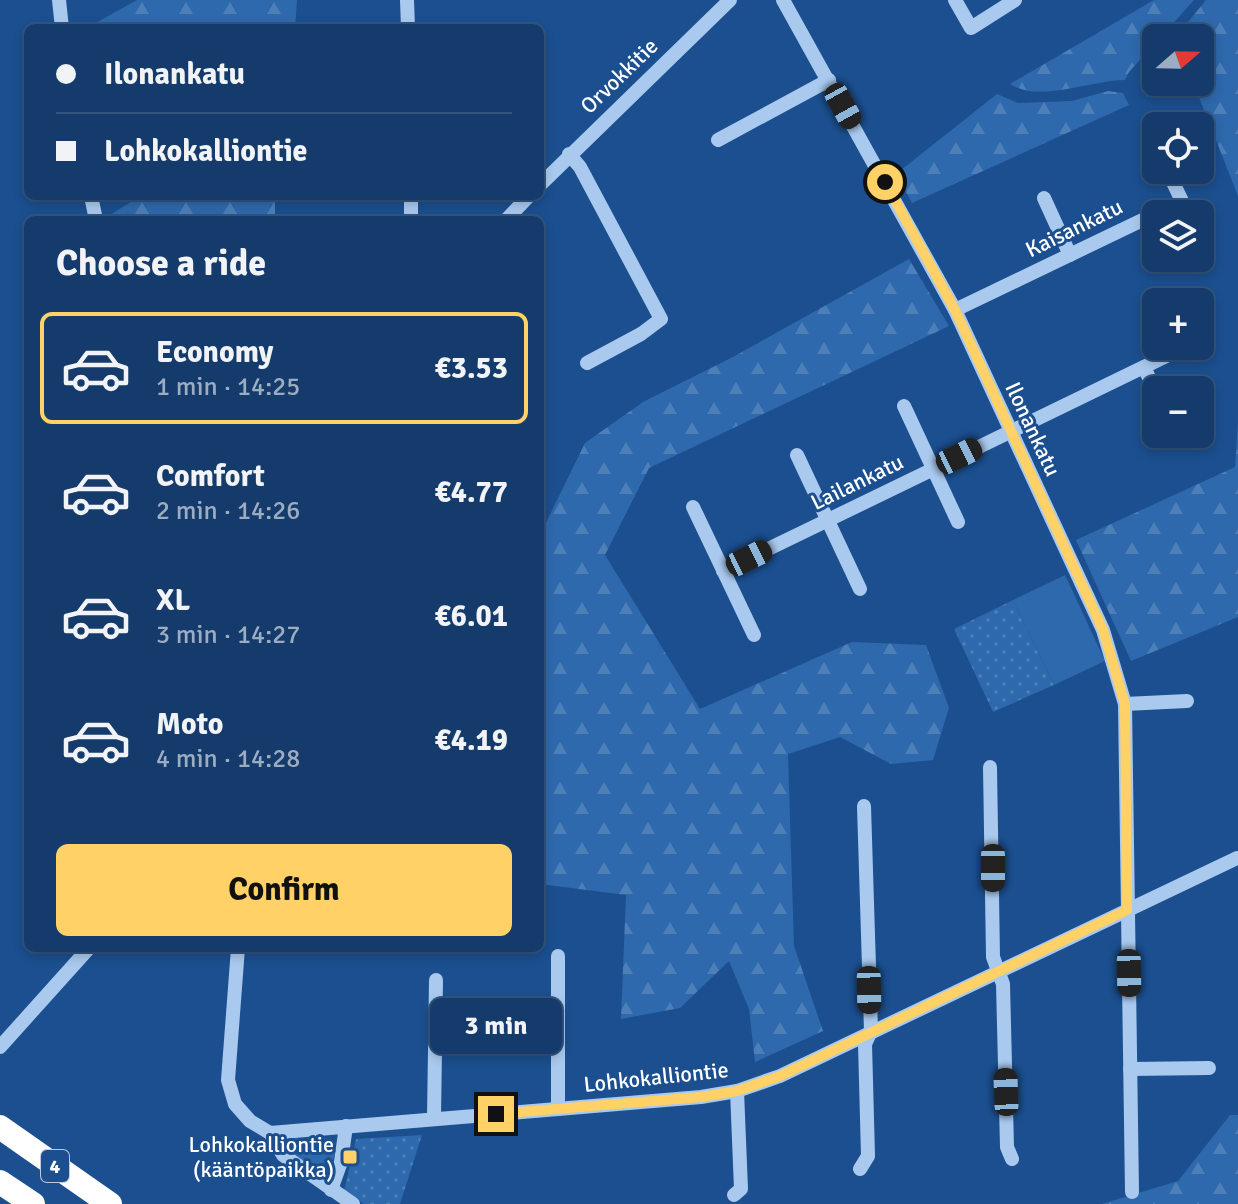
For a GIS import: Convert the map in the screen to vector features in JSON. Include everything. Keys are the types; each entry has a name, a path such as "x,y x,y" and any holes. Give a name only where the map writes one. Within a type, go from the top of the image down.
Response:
{"highway":[{"name":"4","path":"0,1127 110,1204"},
{"name":"4","path":"0,1182 33,1204"}],"street":[{"path":"59,0 62,24"},
{"path":"407,0 408,24"},
{"name":"Orvokkitie","path":"544,181 730,0"},
{"name":"Ilonankatu","path":"783,0 955,310 1103,630 1125,704 1132,1192"},
{"path":"955,0 971,28 1015,0"},
{"path":"718,140 829,80"},
{"path":"569,154 580,167 661,319 641,334 587,363"},
{"name":"Kaisankatu","path":"955,310 1182,201 1174,184"},
{"path":"1044,198 1070,255"},
{"path":"510,216 525,200"},
{"name":"Lailankatu","path":"723,571 1158,360"},
{"path":"1144,367 1148,376"},
{"path":"904,406 958,522"},
{"path":"797,455 860,589"},
{"path":"693,507 754,635"},
{"path":"1125,704 1187,701"},
{"path":"990,767 993,957 1003,984 1007,1147 1012,1159"},
{"path":"860,1169 868,1156 865,1044 871,1031 864,806"},
{"name":"Lohkokalliontie","path":"270,1133 701,1097 737,1091 780,1076 1237,858"},
{"path":"0,1047 85,952"},
{"path":"238,952 228,1080 235,1104 250,1121 270,1133 283,1155 353,1204"},
{"path":"558,956 558,1109"},
{"path":"434,1118 436,980"},
{"path":"1130,1069 1209,1068"},
{"path":"734,1195 741,1189 737,1091"},
{"path":"331,1190 341,1162 346,1126"}],"green space":[{"path":"137,0 297,0 295,24 94,24"},
{"path":"1154,0 1194,0 1173,24 1142,24 1142,58 1125,80 1051,91 1022,89 1010,84"},
{"path":"1206,0 1238,0 1238,196 1214,135 1214,112 1205,112 1199,96 1214,96 1214,24 1186,24"},
{"path":"1108,91 1123,93 1129,105 912,203 896,174 997,94 1018,103 1072,101"},
{"path":"134,200 275,200 275,216 109,216"},
{"path":"909,259 949,326 649,468 605,555 700,709 852,642 926,645 949,708 933,760 891,764 840,737 788,754 794,946 823,1031 755,1062 749,1009 729,961 680,1008 621,1019 626,895 544,885 544,527 585,443 643,402 733,357"},
{"path":"1238,421 1238,617 1131,661 1076,540 1235,467"},
{"path":"1065,575 1105,661 1054,685 1013,600"},
{"path":"1013,600 1054,685 993,712 954,629"},
{"path":"1230,1115 1238,1115 1238,1204 1102,1204 1178,1181"},
{"path":"422,1135 400,1204 364,1204 344,1191 356,1139"},
{"path":"288,1138 330,1138 335,1141 329,1168 323,1174 288,1152"}],"place":[{"name":"Lohkokalliontie (kääntöpaikka)","path":"350,1157"}],"route":[{"path":"496,1114 701,1097 737,1091 780,1076 1127,910 1125,704 1117,671 1103,630 955,310 885,182"}]}
